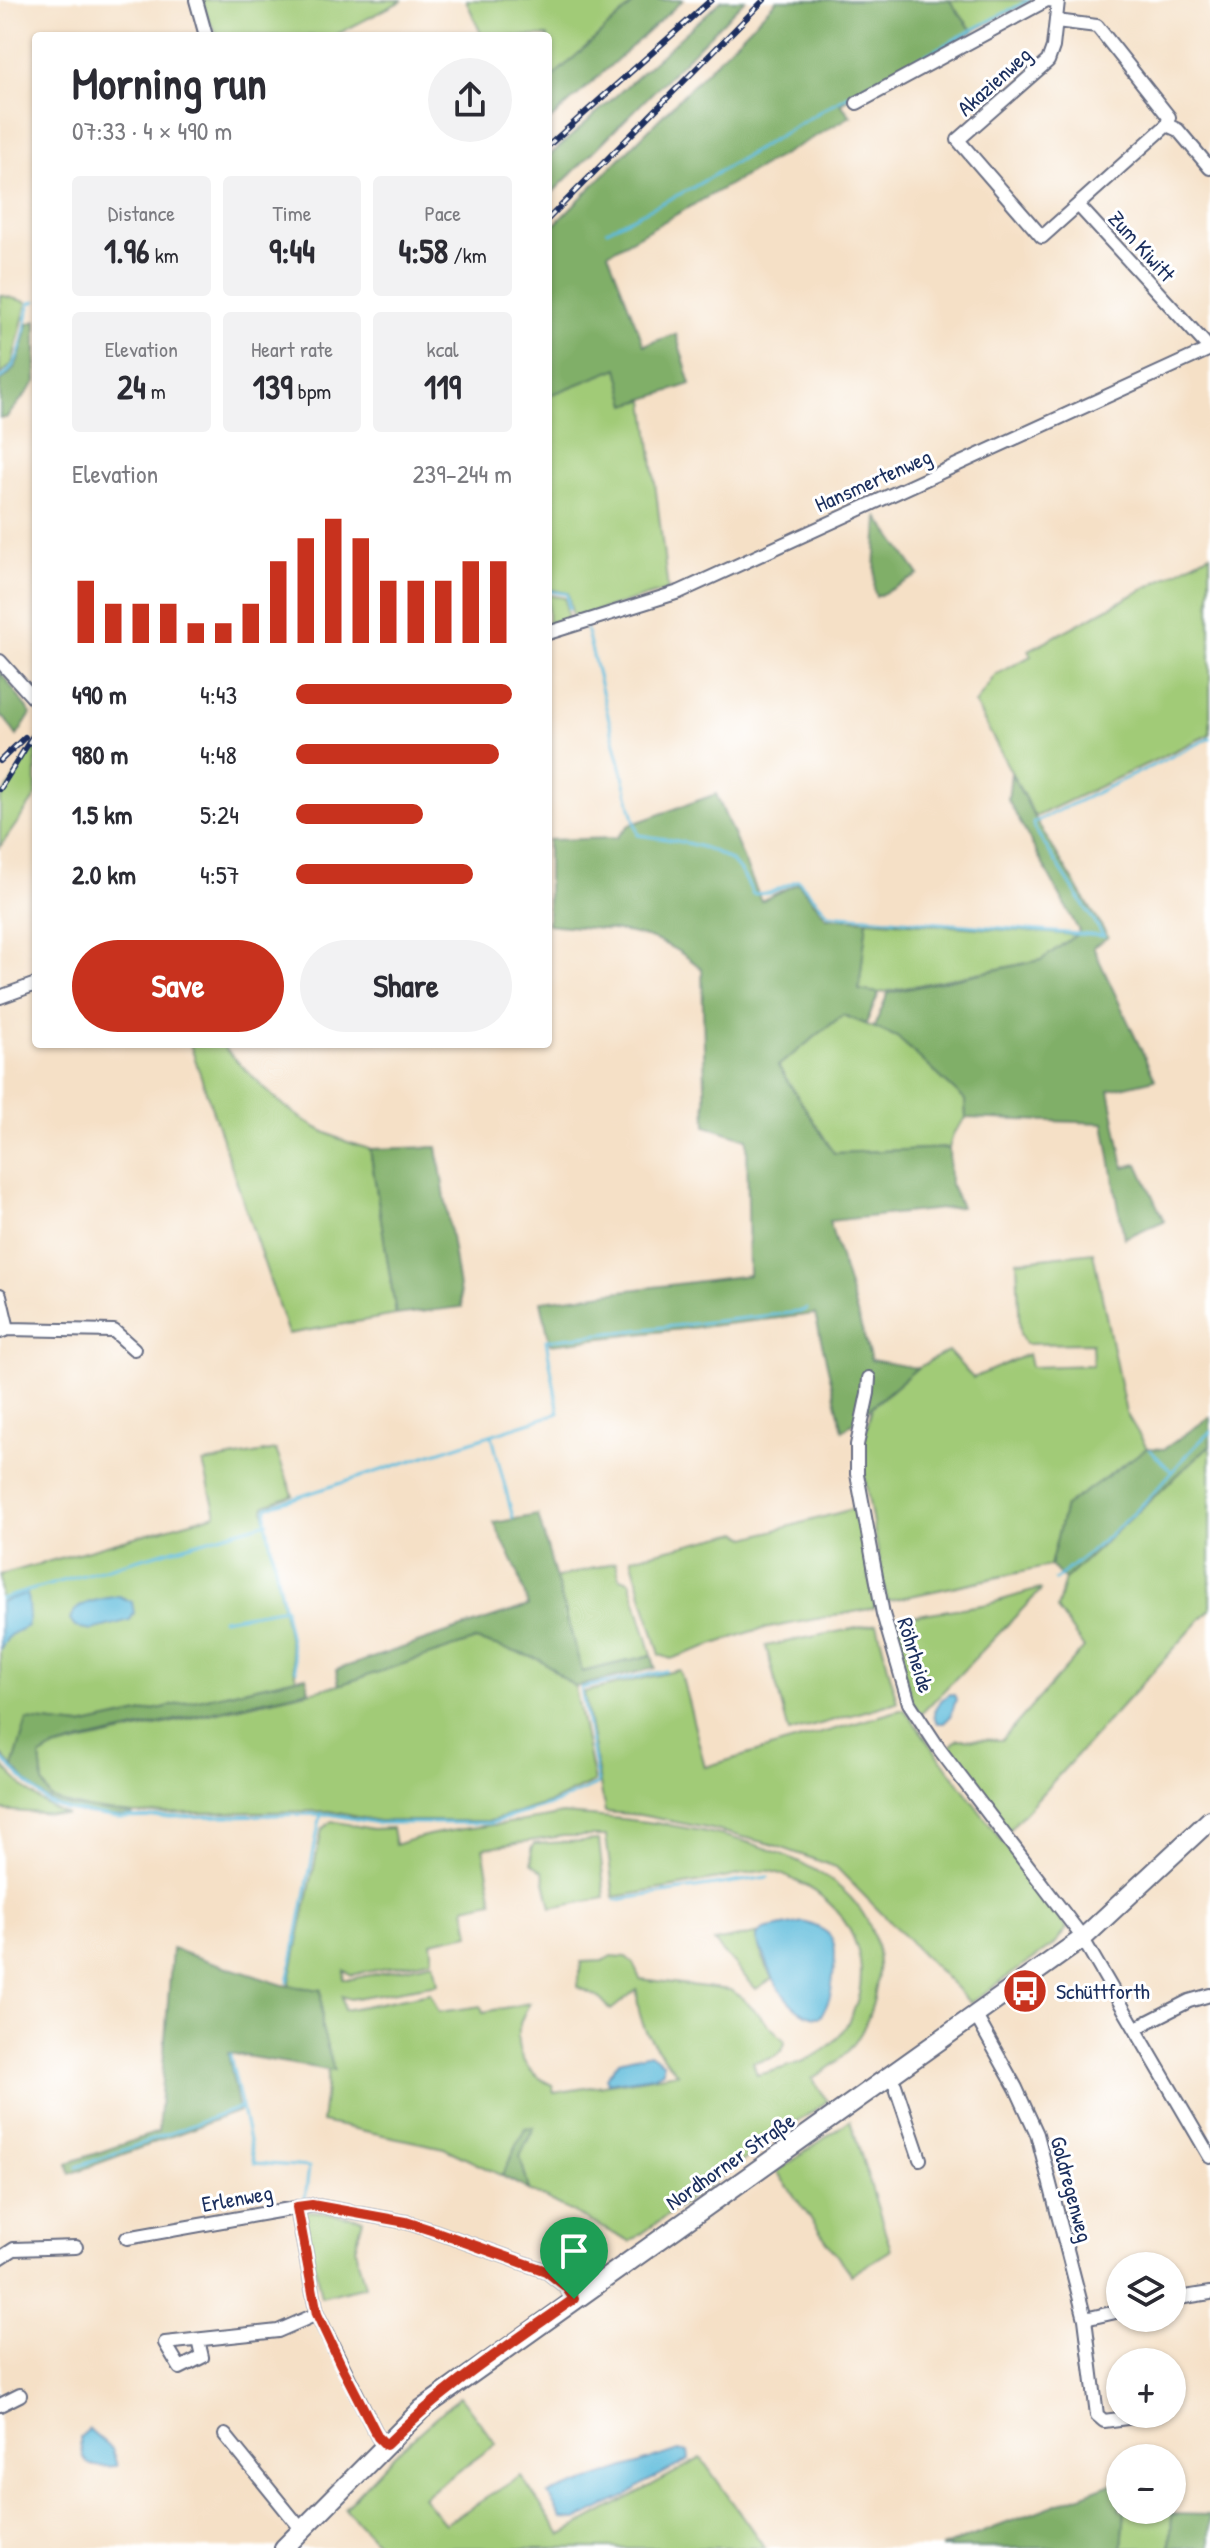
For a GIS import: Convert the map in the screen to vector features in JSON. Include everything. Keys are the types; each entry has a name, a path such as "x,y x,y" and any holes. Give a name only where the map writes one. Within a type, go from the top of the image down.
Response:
{"street":[{"path":"196,0 205,32"},
{"name":"Akazienweg","path":"857,103 1047,0 1058,0 1053,47 1048,61 958,140"},
{"path":"1056,21 1097,26 1166,110 1169,117 1167,125 1178,130 1210,168"},
{"name":"Zum Kiwitt","path":"958,140 1042,237 1167,125"},
{"name":"Zum Kiwitt","path":"1078,205 1210,349"},
{"name":"Hansmertenweg","path":"552,632 679,592 1210,349"},
{"path":"0,661 32,697"},
{"path":"0,997 32,985"},
{"path":"0,1295 4,1330 114,1331 134,1349"},
{"name":"Röhrheide","path":"869,1378 857,1445 857,1474 883,1614 909,1703 940,1750 1082,1939 1210,2157"},
{"name":"Nordhorner Straße","path":"284,2548 422,2409 1082,1939 1210,1820"},
{"path":"1136,2028 1189,2001 1210,1995"},
{"name":"Goldregenweg","path":"976,2016 1016,2088 1037,2134 1085,2319 1098,2418 1106,2421"},
{"path":"889,2077 895,2085 920,2159"},
{"name":"Erlenweg","path":"127,2238 312,2205 420,2227 546,2271 565,2286 574,2299"},
{"path":"297,2207 317,2314 378,2437 386,2445"},
{"path":"0,2258 14,2249 76,2247"},
{"path":"1186,2297 1210,2293"},
{"path":"198,2340 278,2331 317,2314"},
{"path":"1085,2319 1106,2314"},
{"path":"0,2405 20,2395"},
{"path":"225,2435 302,2530"}],"green space":[{"path":"202,0 403,0 342,32 216,32"},
{"path":"466,0 638,0 552,77 552,32 480,32"},
{"path":"638,0 683,0 552,118 552,77"},
{"path":"722,0 745,0 552,193 552,153"},
{"path":"777,0 949,0 973,32 840,103 851,116 608,253 644,345 676,334 691,384 627,405 618,368 552,394 552,227"},
{"path":"949,0 1032,0 973,31"},
{"path":"0,295 27,302 12,364 0,376"},
{"path":"32,322 32,387 6,418 0,418 0,381 17,363 28,324"},
{"path":"618,368 627,404 645,400 668,590 573,618 568,593 552,590 552,394"},
{"path":"878,517 919,575 876,597 874,590"},
{"path":"1210,554 1210,734 1035,817 975,704 995,675 1031,656 1029,650"},
{"path":"552,596 565,598 568,621 552,626"},
{"path":"0,671 31,714 17,736 0,716"},
{"path":"32,750 32,802 0,847 0,800"},
{"path":"1011,773 1040,827 1108,937 1093,947 1155,1079 1109,1090 1124,1167 1138,1164 1164,1221 1124,1238 1104,1123 966,1118 965,1100 897,1037 874,1027 888,993 1041,960 1079,931 1008,800"},
{"path":"716,794 761,901 798,883 827,917 867,920 859,990 879,993 866,1024 843,1015 778,1066 834,1153 949,1148 950,1184 961,1207 829,1221 871,1360 917,1368 843,1431 815,1314 550,1344 541,1301 749,1275 747,1139 706,1126 702,969 684,955 649,938 611,930 552,924 552,840 616,838 629,825"},
{"path":"867,920 1076,935 1041,960 879,993 859,990"},
{"path":"843,1015 897,1037 965,1100 966,1118 954,1132 949,1148 834,1153 778,1066"},
{"path":"191,1048 225,1048 254,1079 306,1121 346,1142 370,1149 396,1315 288,1334"},
{"path":"437,1147 462,1307 396,1315 370,1149"},
{"path":"1093,1252 1126,1413 1147,1448 1065,1506 1050,1566 887,1601 864,1474 863,1446 872,1407 917,1368 948,1351 973,1378 1028,1354 1031,1367 1093,1365 1092,1343 1025,1344 1020,1334 1017,1261"},
{"path":"1210,1417 1210,1445 1065,1579 1050,1566 1065,1506 1147,1448 1164,1449"},
{"path":"1210,1445 1210,1609 1007,1832 946,1750 958,1739 1002,1740 1084,1648 1057,1609 1065,1579"},
{"path":"276,1450 293,1495 265,1505 264,1510 296,1678 81,1726 27,1720 13,1767 0,1753 0,1575 216,1514 203,1463"},
{"path":"856,1508 875,1608 753,1631 671,1659 660,1655 631,1558 739,1532 747,1538"},
{"path":"538,1515 582,1672 652,1655 655,1668 575,1687 541,1660 476,1640 339,1685 336,1670 528,1606 518,1572 494,1523"},
{"path":"616,1562 620,1578 630,1581 652,1655 582,1672 556,1578"},
{"path":"1039,1589 921,1714 912,1702 890,1619 988,1604"},
{"path":"877,1624 897,1702 789,1733 766,1646"},
{"path":"476,1640 541,1660 575,1687 594,1782 552,1802 490,1821 378,1821 329,1811 133,1814 60,1802 50,1798 43,1783 40,1757 53,1749 339,1685"},
{"path":"680,1670 705,1767 904,1709 1067,1929 1052,1946 970,2003 836,1867 771,1844 711,1829 640,1815 605,1812 584,1692"},
{"path":"306,1676 309,1690 83,1741 53,1749 40,1757 43,1783 50,1798 70,1806 132,1816 99,1815 54,1804 13,1767 27,1720 81,1726"},
{"path":"0,1763 39,1800 67,1815 0,1810"},
{"path":"562,1814 656,1823 712,1833 766,1848 814,1870 852,1900 874,1939 876,1988 863,2030 847,2052 812,2078 827,2101 630,2242 529,2190 520,2156 534,2128 525,2129 502,2176 444,2148 322,2122 328,2070 333,2070 322,2028 321,1990 289,1986 322,1829 332,1821 372,1829 392,1828 395,1845 457,1830","holes":["563,1836 606,1836 614,1897 756,1871 774,1872 816,1892 848,1926 857,1947 861,1969 852,2014 839,2036 812,2057 757,2075 753,2062 778,2055 785,2041 740,1996 730,1990 640,1979 633,1963 626,1957 611,1956 603,1961 581,1962 578,1987 599,1997 611,2010 637,1989 643,2025 677,2073 554,2093 552,2085 530,2070 519,2050 519,2028 530,2003 483,2012 481,2006 439,2012 430,1993 344,2010 342,1996 350,1999 438,1984 434,1962 343,1979 344,1970 351,1975 433,1959 431,1942 470,1934 465,1907 493,1901 483,1848"]},
{"path":"599,1840 605,1898 551,1908 543,1872 532,1863 531,1849 534,1844"},
{"path":"760,1933 757,1936 759,1945 773,1978 756,1989 714,1942"},
{"path":"172,1949 283,1985 321,1990 322,2028 334,2071 228,2053 239,2111 70,2174 68,2163 158,2132"},
{"path":"850,2120 891,2250 851,2275 777,2172"},
{"path":"534,2127 520,2156 529,2190 502,2176 525,2128"},
{"path":"304,2210 363,2219 355,2249 365,2286 321,2297"},
{"path":"460,2396 496,2444 423,2497 445,2524 521,2476 561,2535 701,2458 765,2548 382,2548 344,2508 395,2454"},
{"path":"1106,2485 1106,2524 1124,2524 1122,2548 941,2548"},
{"path":"1186,2514 1210,2515 1210,2548 1170,2548 1171,2524 1186,2524"},
{"path":"1124,2524 1172,2524 1170,2548 1122,2548"}],"water":[{"path":"27,1593 27,1626 10,1635 0,1649 0,1602"},
{"path":"119,1596 132,1602 134,1613 130,1620 92,1630 75,1627 70,1620 83,1605"},
{"path":"949,1694 956,1699 951,1716 944,1723 938,1723 934,1711"},
{"path":"803,1922 827,1932 834,1943 831,1993 820,2017 801,2011 785,1997 773,1978 757,1939 763,1930"},
{"path":"650,2053 663,2062 663,2071 653,2076 608,2083 606,2078 619,2061"},
{"path":"89,2429 112,2449 117,2466 93,2466 84,2460 80,2437"},
{"path":"679,2450 688,2452 689,2460 577,2520 562,2519 548,2494"}],"waterway":[{"path":"607,230 692,188 836,102 1029,0"},
{"path":"0,379 14,365 32,302"},
{"path":"552,592 567,594 569,609"},
{"path":"586,628 638,835 684,842 728,859 743,875 753,894 769,893 798,880 829,914 1104,936"},
{"path":"1103,935 1033,823 1210,738"},
{"path":"27,979 32,977"},
{"path":"296,1670 266,1521 267,1507 559,1413 546,1340 807,1309"},
{"path":"1055,1580 1131,1516 1210,1432"},
{"path":"492,1436 513,1518"},
{"path":"1150,1450 1171,1471"},
{"path":"0,1599 268,1522"},
{"path":"222,1619 285,1608"},
{"path":"0,1757 48,1803 67,1810 118,1818 329,1814 377,1823 490,1823 554,1804 598,1784 581,1688 666,1671"},
{"path":"288,1982 321,1814"},
{"path":"616,1900 768,1877"},
{"path":"230,2055 254,2163 309,2167 305,2199 302,2201"},
{"path":"77,2167 242,2107"},
{"path":"239,2212 251,2210"}],"railway":[{"path":"552,142 711,0"},
{"path":"552,215 764,0"},
{"path":"0,761 25,737"},
{"path":"0,789 32,737"}],"place":[{"name":"Schüttforth","path":"1025,1991"}],"route":[{"path":"312,2205 406,2222 434,2231 546,2271 565,2286 574,2299 454,2384 422,2409 386,2445 378,2437 317,2314 297,2207 312,2205"}]}
